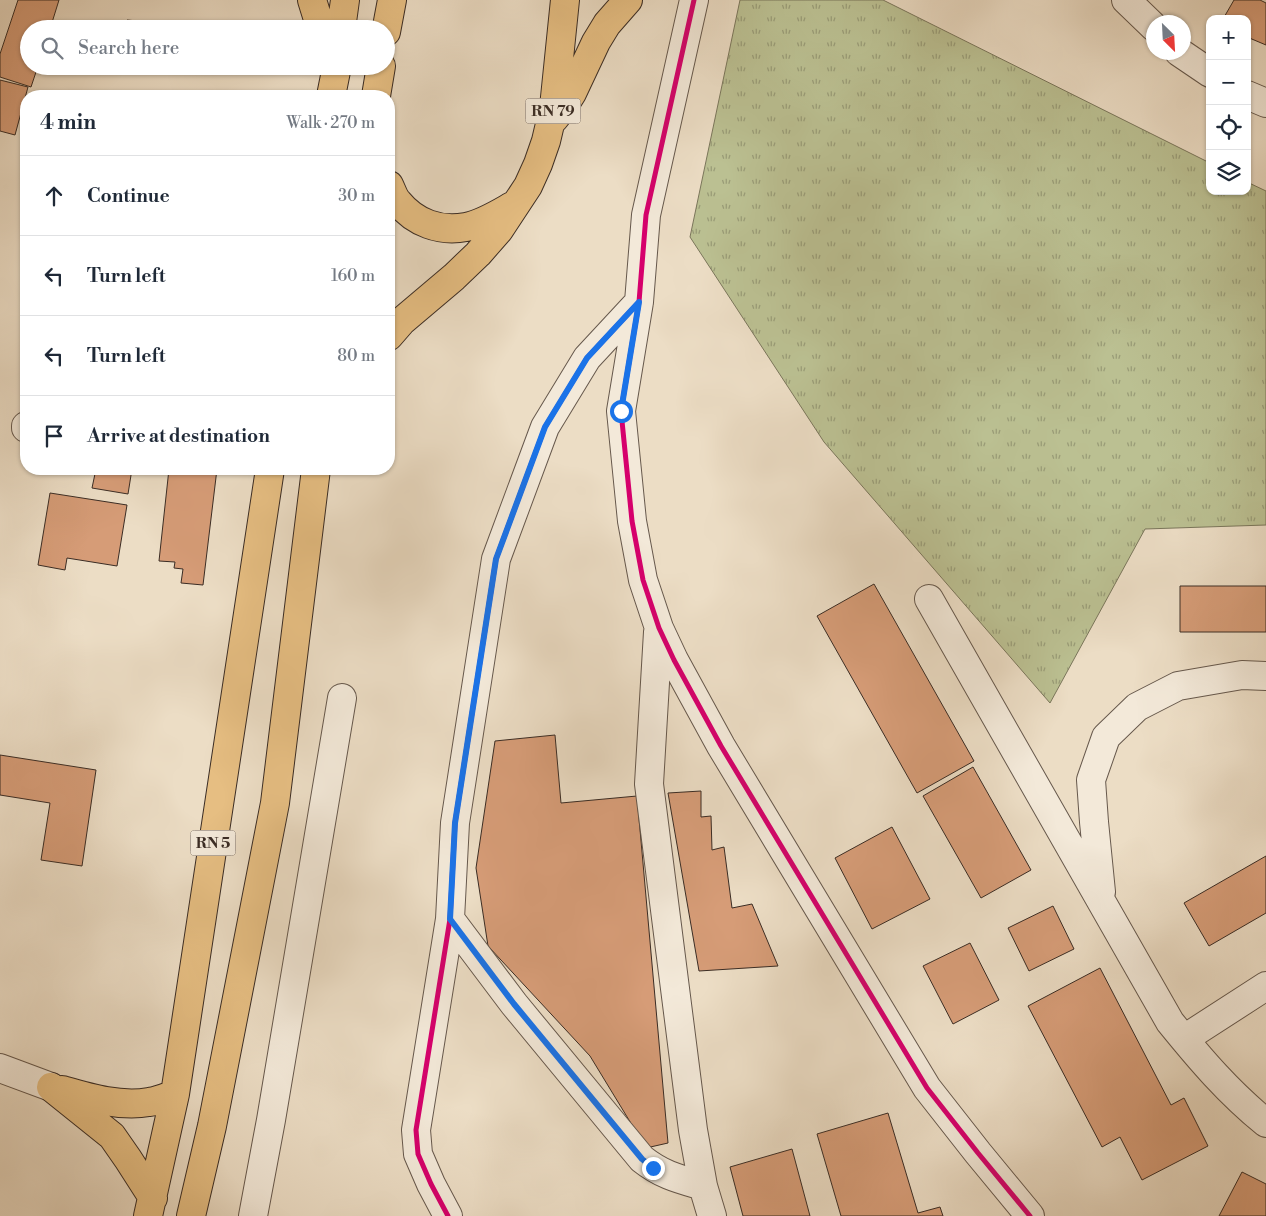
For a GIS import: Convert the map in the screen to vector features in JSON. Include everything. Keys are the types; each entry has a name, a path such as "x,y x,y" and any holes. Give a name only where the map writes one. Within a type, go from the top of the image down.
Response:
{"highway":[{"path":"312,0 318,20"},
{"path":"342,20 345,0"},
{"path":"388,20 392,0"},
{"path":"550,124 572,93 596,42 607,24 628,0"},
{"name":"RN 79","path":"395,329 478,254 498,230 528,186 546,141 554,107 563,4"},
{"path":"332,90 334,75"},
{"path":"395,197 411,216 428,225 448,229 468,227 486,220 517,203"},
{"name":"RN 5","path":"150,1207 175,1094 269,475"},
{"path":"191,1216 212,1126 275,803 315,475"},
{"path":"50,1087 95,1100 123,1104 149,1102 175,1094"},
{"path":"50,1087 112,1136 128,1159 150,1207"}],"street":[{"path":"694,0 646,214 639,302 621,411 632,521 643,580 658,628 721,746 927,1088 978,1153 1008,1205 1030,1216"},
{"path":"1126,0 1146,19"},
{"path":"1191,60 1206,70"},
{"path":"1251,97 1266,103"},
{"path":"429,1216 418,1154 416,1130 450,919 455,823 496,559 545,427 587,358 639,302"},
{"path":"929,599 1170,1022 1214,1075 1245,1106 1266,1123"},
{"path":"658,628 649,784 693,1130 703,1186 712,1216"},
{"path":"1102,904 1091,780 1106,737 1137,707 1178,686 1242,675 1266,676"},
{"path":"252,1216 271,1120 342,698"},
{"path":"450,919 514,1004 642,1159 665,1175 703,1186"},
{"path":"1184,1039 1266,986"},
{"path":"0,1068 50,1087"},
{"path":"418,1154 448,1216"}],"green space":[{"path":"740,0 883,0 1206,161 1206,195 1251,195 1251,184 1266,191 1266,525 1145,529 1050,703 824,442 690,237"}],"building":[{"path":"18,0 59,0 53,20 20,20 20,75 35,75 31,87 0,77 0,54"},
{"path":"1234,0 1260,0 1266,3 1266,45 1251,39 1251,15 1225,15"},
{"path":"0,80 28,87 27,90 20,90 20,117 15,135 0,131"},
{"path":"95,475 131,475 128,494 92,488"},
{"path":"168,475 216,475 203,585 181,583 183,569 174,568 175,562 159,561"},
{"path":"50,493 127,505 117,566 67,558 65,570 38,565"},
{"path":"874,584 974,761 917,793 817,616"},
{"path":"1180,586 1266,586 1266,632 1180,632"},
{"path":"555,735 561,803 637,796 668,1143 646,1148 590,1056 488,946 476,868 495,741"},
{"path":"0,755 96,770 82,866 41,860 50,803 0,795"},
{"path":"973,767 1031,870 981,898 923,796"},
{"path":"701,791 701,817 711,816 712,850 724,847 732,908 752,904 778,966 699,971 668,793"},
{"path":"892,827 930,899 872,929 835,858"},
{"path":"1266,856 1266,913 1209,946 1184,903"},
{"path":"1053,906 1074,949 1029,971 1008,928"},
{"path":"970,943 999,1000 953,1024 923,966"},
{"path":"1100,968 1171,1105 1184,1098 1208,1146 1142,1180 1120,1137 1102,1147 1028,1006"},
{"path":"888,1113 918,1213 940,1207 943,1216 841,1216 817,1134"},
{"path":"792,1149 810,1216 743,1216 730,1167"},
{"path":"1242,1172 1266,1184 1266,1216 1219,1216"}],"cycle path":[{"path":"694,0 646,215 639,302 621,411 632,521 643,580 659,628 674,660 721,746 927,1088 1030,1216"},
{"path":"448,1216 418,1154 416,1130 450,919 455,823 496,559 545,427 587,358 639,302"}],"route":[{"path":"621,411 639,302 587,358 545,427 496,559 455,823 450,919 514,1004 642,1159 653,1168"}]}
